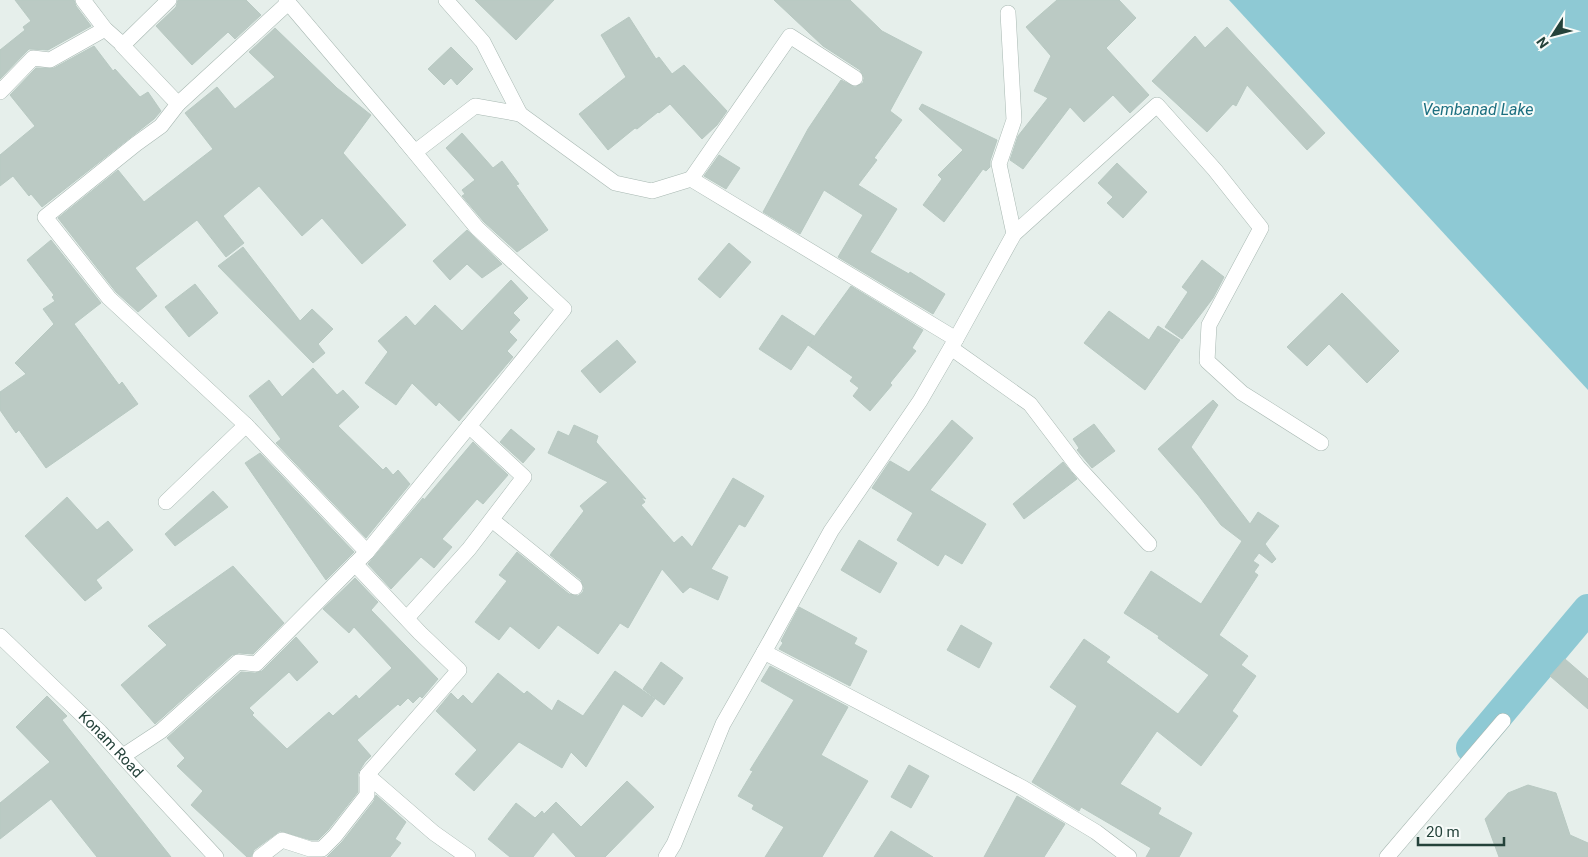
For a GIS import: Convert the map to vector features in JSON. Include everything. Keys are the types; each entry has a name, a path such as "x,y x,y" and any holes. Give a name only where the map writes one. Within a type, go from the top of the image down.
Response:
{"street":[{"path":"83,0 105,29 178,104"},
{"path":"122,45 169,0"},
{"path":"446,0 483,42 520,114"},
{"path":"367,552 246,425 110,298 44,217 136,144 162,126 178,104 287,1 415,152 475,106 520,114 615,183 652,191 691,179 790,36 855,78"},
{"path":"1008,13 1014,120 999,164 1014,234"},
{"path":"0,92 33,58 50,60 105,29"},
{"path":"666,857 674,844 723,724 831,531 920,401 1014,234 1158,105 1215,170 1261,228 1209,325 1207,361 1242,393 1322,443"},
{"path":"123,756 161,731 238,662 256,664 367,552 564,309 477,228 402,137"},
{"path":"691,179 953,344 1030,404 1078,467 1149,544"},
{"path":"166,502 246,425"},
{"path":"407,618 469,549 524,477 469,426"},
{"path":"492,520 575,587"},
{"path":"260,857 282,840 310,848 322,849 367,796 367,775 459,670 355,564"},
{"name":"Konam Road","path":"0,636 123,756 216,857"},
{"path":"764,652 1023,788 1096,832 1129,857"},
{"path":"1387,857 1503,721"},
{"path":"367,775 434,833 468,857"}],"water":[{"name":"Vembanad Lake","path":"1229,0 1588,0 1588,390"}],"building":[{"path":"15,0 74,0 76,6 91,26 48,50 29,49 0,79 0,50 25,30 23,27 31,21"},
{"path":"178,0 246,0 261,15 235,39 228,32 192,65 156,26 176,7"},
{"path":"475,0 554,0 516,40"},
{"path":"774,0 850,0 882,31 922,52 890,111 902,120 874,158 877,160 858,185 897,209 870,252 909,274 910,272 945,294 933,314 838,257 863,215 824,190 800,234 763,212 808,129 841,80 855,87 863,83 864,78 860,70 823,46"},
{"path":"1057,0 1119,0 1136,18 1106,48 1149,95 1130,113 1113,95 1084,122 1070,107 1023,169 1010,160 1018,136 1048,98 1034,91 1051,56 1026,27"},
{"path":"629,17 656,59 659,57 672,74 684,65 727,111 717,125 702,139 670,104 637,129 635,128 608,150 579,114 626,77 601,35"},
{"path":"1227,27 1325,133 1307,150 1247,85 1236,106 1233,104 1207,132 1152,81 1195,36 1205,48"},
{"path":"275,28 337,88 371,115 343,153 406,225 362,264 322,218 302,236 259,186 223,216 244,243 226,257 197,220 135,268 157,296 138,312 116,292 58,218 118,170 144,202 213,149 185,113 217,87 235,109 275,77 249,52"},
{"path":"94,46 113,71 115,69 140,97 148,92 161,111 154,119 42,207 31,194 29,196 13,176 0,186 0,155 35,126 10,95 36,68 54,68"},
{"path":"451,47 473,69 457,85 451,78 444,85 428,69"},
{"path":"922,104 997,140 990,161 990,167 986,171 983,169 944,222 923,205 942,179 938,175 963,150 919,109"},
{"path":"462,133 493,168 502,161 519,184 516,185 548,230 517,252 484,222 462,196 465,194 462,190 475,180 446,148"},
{"path":"719,155 740,168 726,189 704,176"},
{"path":"1117,163 1147,192 1123,218 1107,203 1113,197 1098,183"},
{"path":"467,230 502,264 482,278 467,264 450,280 433,261"},
{"path":"51,240 101,303 74,324 119,385 122,382 138,404 46,468 19,430 16,433 0,410 0,392 26,374 15,363 54,324 43,309 55,301 52,297 54,295 27,260"},
{"path":"729,243 751,262 720,298 698,279"},
{"path":"243,247 300,321 312,309 333,329 318,344 325,353 313,363 218,266"},
{"path":"1202,260 1224,277 1213,298 1182,339 1165,327 1188,292 1182,287"},
{"path":"511,280 528,298 513,313 520,320 509,332 517,340 507,351 513,357 459,421 439,402 436,406 412,383 396,405 365,383 388,352 378,341 406,316 415,326 435,305 462,331"},
{"path":"195,284 218,313 189,337 165,307"},
{"path":"851,286 923,330 912,348 916,351 890,383 892,385 870,411 853,396 859,388 850,381 853,377 808,345"},
{"path":"1342,293 1399,351 1367,383 1329,344 1307,366 1287,347"},
{"path":"1109,311 1149,340 1158,326 1180,340 1145,390 1084,343"},
{"path":"782,315 814,336 791,370 759,349"},
{"path":"617,340 636,362 600,393 581,371"},
{"path":"313,368 337,395 343,390 359,407 338,426 383,470 386,467 393,475 398,470 410,484 366,538 276,443 281,439 249,396 269,380 282,397"},
{"path":"1213,400 1218,405 1191,447 1250,524 1258,512 1279,526 1265,544 1276,559 1272,563 1259,553 1253,561 1259,565 1254,572 1258,575 1219,635 1248,656 1241,665 1256,676 1232,711 1238,716 1201,766 1157,731 1120,784 1161,808 1158,814 1192,833 1179,857 1146,857 1151,848 1081,807 1079,811 1032,782 1077,706 1050,687 1084,639 1110,657 1106,662 1178,714 1209,675 1158,638 1159,636 1124,613 1151,571 1201,604 1242,541 1221,525 1158,449"},
{"path":"952,420 973,438 930,490 986,524 962,564 945,554 938,566 897,540 913,513 872,488 890,461 909,472"},
{"path":"1094,424 1115,451 1092,468 1077,450 1079,448 1073,439"},
{"path":"574,425 598,436 596,442 646,499 641,497 645,502 641,505 674,543 682,536 692,547 733,478 764,496 745,527 739,524 711,569 728,577 718,600 690,587 683,593 662,569 628,628 620,623 598,654 558,625 539,649 510,626 499,640 475,622 507,581 499,575 517,552 569,594 578,596 583,592 584,588 581,580 550,555 584,511 580,506 608,482 548,453 558,431 569,436"},
{"path":"511,429 535,449 523,463 500,442"},
{"path":"473,442 508,475 483,504 477,499 442,539 452,547 434,568 421,557 391,589 368,564"},
{"path":"260,453 354,552 326,580 245,463"},
{"path":"1063,462 1077,479 1024,519 1013,504"},
{"path":"213,491 228,507 175,546 165,534"},
{"path":"67,497 97,530 108,521 133,550 96,580 102,588 85,601 25,536"},
{"path":"859,540 897,563 880,593 841,570"},
{"path":"233,566 284,623 253,654 239,653 232,655 155,724 121,685 167,645 148,626"},
{"path":"355,578 378,602 371,610 438,679 422,698 420,696 413,703 408,698 400,706 398,704 357,740 371,756 358,773 358,792 318,840 311,840 280,831 254,850 251,857 247,857 191,805 203,791 177,766 185,758 167,738 241,672 255,673 262,671 296,637 318,662 297,681 289,672 249,708 254,713 252,715 287,749 329,712 333,716 356,695 359,699 392,668 354,627 349,633 323,609"},
{"path":"799,607 857,638 854,644 867,651 850,686 779,649 783,643 781,641"},
{"path":"961,625 992,643 979,668 947,650"},
{"path":"1565,659 1588,679 1588,709 1550,676"},
{"path":"661,662 683,678 664,705 643,689"},
{"path":"770,666 848,707 821,755 868,781 822,857 765,857 784,827 752,809 754,805 738,796 753,771 750,770 794,700 761,681"},
{"path":"615,671 655,699 642,717 623,704 586,767 571,752 562,768 519,742 474,791 455,774 477,750 436,711 451,693 458,700 463,695 472,704 498,673 524,694 527,691 552,711 558,700 583,716"},
{"path":"47,696 67,716 62,720 171,857 97,857 51,799 0,839 0,803 50,762 16,727"},
{"path":"909,765 929,776 911,808 891,797"},
{"path":"627,781 654,807 605,857 576,857 553,832 533,857 510,857 488,839 516,803 535,818 542,811 544,814 556,802 581,827"},
{"path":"1528,785 1556,793 1570,835 1588,843 1588,857 1499,857 1485,819 1508,793"},
{"path":"376,795 406,822 395,839 401,843 390,857 327,857 342,842 374,801"},
{"path":"1017,796 1065,824 1044,857 984,857"},
{"path":"891,831 933,857 874,857"}],"waterway":[{"path":"1471,748 1588,609"}]}
